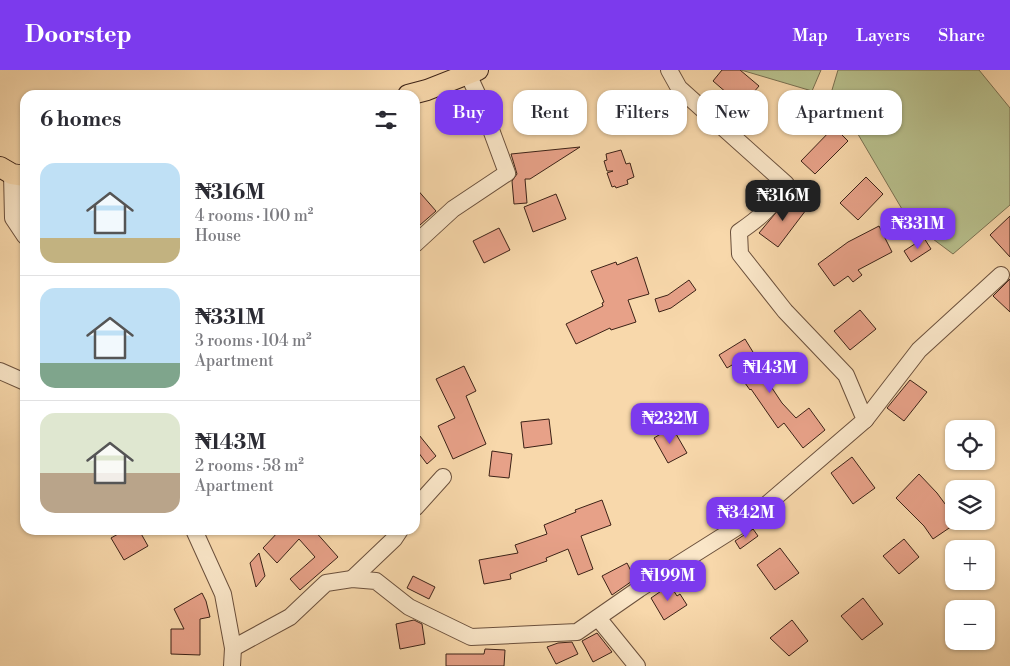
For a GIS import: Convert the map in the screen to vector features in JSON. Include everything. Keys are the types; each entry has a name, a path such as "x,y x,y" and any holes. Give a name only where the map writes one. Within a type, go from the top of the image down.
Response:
{"main road":[{"path":"420,91 473,72"}],"street":[{"path":"669,70 679,88 786,184 776,201 762,216 739,232 740,254 785,311 846,375 865,420"},
{"path":"420,240 454,209 507,172 480,100 473,72"},
{"path":"12,172 14,218 20,228"},
{"path":"233,648 290,618 326,583 352,579 376,581 409,607 470,637 577,632 639,589 750,518 865,420 919,350 1001,275"},
{"path":"0,371 20,380"},
{"path":"420,502 443,476"},
{"path":"196,535 222,594 233,648 232,666"},
{"path":"352,579 397,535"},
{"path":"598,618 637,666"}],"green space":[{"path":"741,70 821,70 812,90"},
{"path":"838,70 979,70 1010,108 1010,205 953,254 909,221 858,135 902,135 902,90 832,90"}],"building":[{"path":"722,70 740,70 759,86 756,90 723,90 713,81"},
{"path":"826,135 842,135 848,141 815,174 801,161"},
{"path":"580,147 530,179 525,179 527,203 514,204 512,181 517,174 511,154"},
{"path":"621,150 626,164 630,163 634,177 627,180 628,184 616,188 615,186 612,187 607,173 613,171 607,171 604,161 607,160 606,154"},
{"path":"866,177 883,194 858,220 840,203"},
{"path":"420,193 436,211 420,225"},
{"path":"556,194 566,219 533,232 524,207"},
{"path":"789,197 806,210 778,247 759,233"},
{"path":"1010,216 1010,257 990,235"},
{"path":"879,226 892,252 858,270 862,275 853,282 848,276 834,286 818,264 848,242"},
{"path":"499,228 510,250 484,263 473,241"},
{"path":"924,238 931,249 911,262 904,251"},
{"path":"637,257 649,294 628,300 636,322 611,330 610,328 576,344 566,324 603,306 602,303 604,302 591,271 616,262 617,265"},
{"path":"1010,279 1010,312 993,296"},
{"path":"689,280 696,290 671,308 659,312 655,299 668,295"},
{"path":"860,310 876,329 850,350 834,331"},
{"path":"745,339 756,357 758,356 771,375 766,379 782,403 796,418 809,408 825,430 803,448 784,423 778,428 732,365 727,368 719,355"},
{"path":"464,366 476,391 466,396 486,444 453,459 438,426 455,418 436,379"},
{"path":"910,380 927,392 904,421 887,408"},
{"path":"549,419 552,444 524,448 521,422"},
{"path":"672,427 687,453 668,463 654,438"},
{"path":"420,436 436,456 427,464 420,455"},
{"path":"492,451 512,454 509,478 489,476"},
{"path":"852,457 875,488 853,504 831,473"},
{"path":"919,474 945,504 946,530 933,539 924,526 896,498"},
{"path":"602,500 611,525 581,536 593,569 578,575 568,549 546,558 547,561 510,574 511,579 484,584 479,560 518,553 515,545 547,534 544,525 576,512 575,510"},
{"path":"753,529 758,536 740,549 735,541"},
{"path":"116,535 142,535 148,546 124,560 111,538"},
{"path":"275,535 318,535 338,557 300,590 290,579 315,557 299,539 277,563 263,548"},
{"path":"904,539 919,557 899,574 883,556"},
{"path":"780,548 799,573 775,590 757,565"},
{"path":"259,553 265,576 256,587 250,563"},
{"path":"627,563 635,579 612,595 602,576"},
{"path":"413,576 435,587 429,599 407,588"},
{"path":"670,585 677,596 680,594 687,605 664,620 651,598"},
{"path":"202,593 210,617 200,619 200,655 171,654 171,629 184,629 174,609"},
{"path":"863,598 883,624 862,640 841,616"},
{"path":"414,620 422,624 425,644 400,649 396,624"},
{"path":"792,620 808,641 789,656 770,638"},
{"path":"597,633 612,652 593,662 582,641"},
{"path":"572,642 578,654 556,664 547,647 558,643"},
{"path":"485,649 505,650 504,666 446,666 446,654 484,654"}]}
